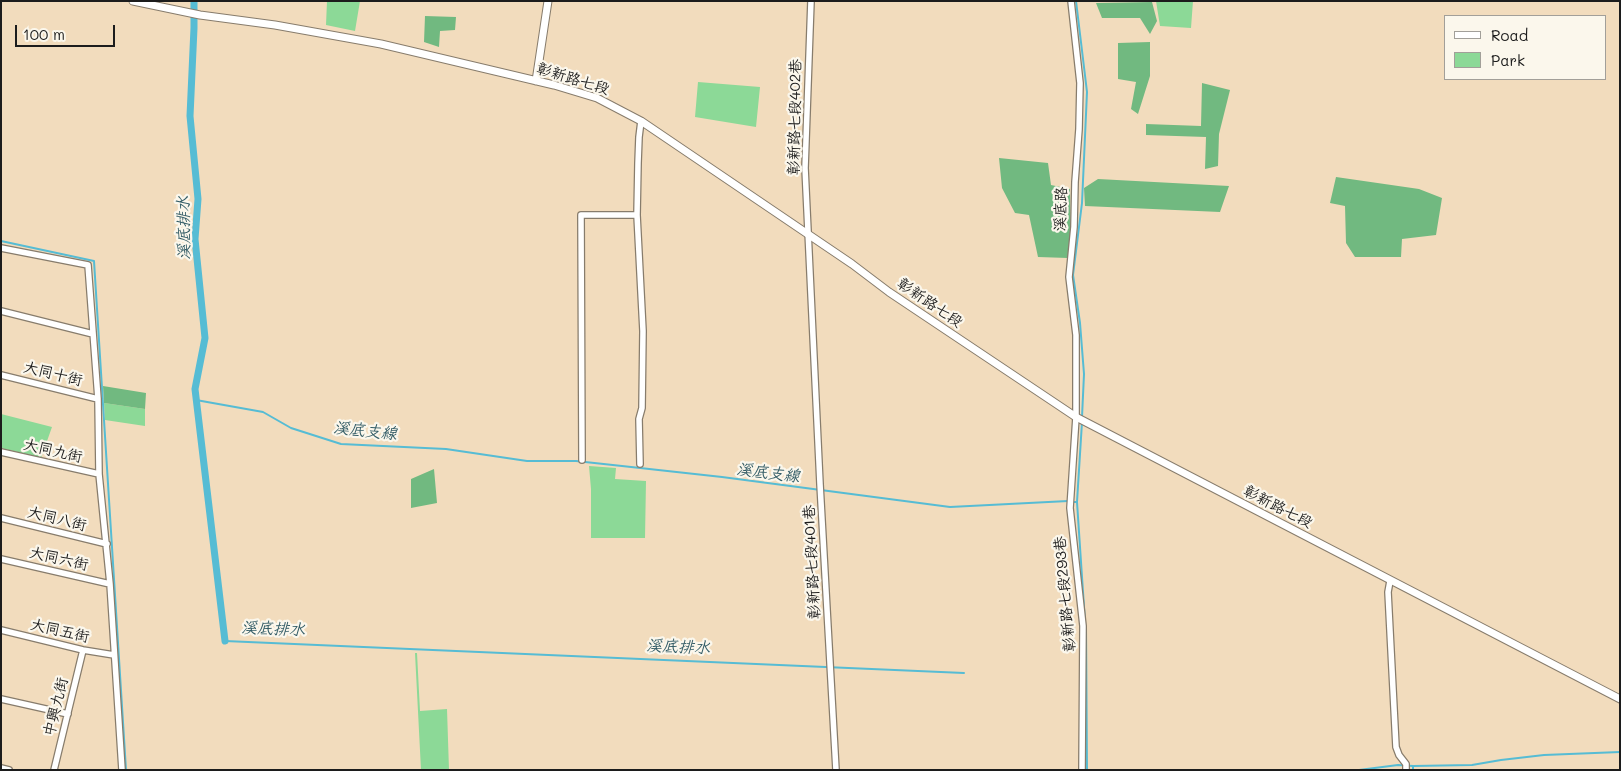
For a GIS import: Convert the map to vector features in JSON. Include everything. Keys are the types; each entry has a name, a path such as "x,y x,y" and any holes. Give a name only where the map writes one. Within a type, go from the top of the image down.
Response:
{"street":[{"name":"彰新路七段","path":"133,1 200,15 275,25 381,44 536,81 597,98 642,121 852,264 889,292 1076,417 1620,699"},
{"path":"536,81 548,1"},
{"name":"彰新路七段402巷","path":"808,234 805,168 811,1"},
{"name":"溪底路","path":"1071,1 1080,84 1074,227 1069,277 1076,335 1076,417"},
{"path":"640,464 639,419 642,408 643,331 637,215 638,151 642,121"},
{"path":"582,460 581,215 637,215"},
{"name":"彰新路七段401巷","path":"808,234 836,770"},
{"path":"1,248 88,265 98,399 99,474 107,544 122,770"},
{"path":"1,311 93,334"},
{"name":"大同十街","path":"1,374 98,399"},
{"name":"彰新路七段293巷","path":"1076,417 1070,508 1083,626 1082,770"},
{"name":"大同九街","path":"1,452 99,474"},
{"name":"大同八街","path":"1,518 107,544"},
{"name":"大同六街","path":"1,559 110,584"},
{"path":"1390,580 1388,592 1396,747 1406,764 1406,770"},
{"name":"大同五街","path":"1,630 83,650 114,655"},
{"name":"中興九街","path":"54,770 83,650"},
{"path":"1,699 68,714"},
{"path":"1,768 9,770"}],"green space":[{"path":"327,1 360,1 355,31 326,25"},
{"path":"1156,1 1193,1 1191,28 1160,26"},
{"path":"1152,2 1157,21 1150,34 1140,18 1102,18 1096,3"},
{"path":"425,16 456,17 455,30 440,31 439,47 424,42"},
{"path":"1150,42 1150,76 1138,114 1131,109 1136,82 1118,79 1118,43"},
{"path":"698,82 760,87 756,127 695,117"},
{"path":"1202,83 1230,90 1219,134 1218,166 1205,169 1206,137 1146,135 1146,124 1201,126"},
{"path":"999,158 1048,163 1051,185 1070,189 1071,247 1068,258 1038,257 1029,215 1015,213 1002,188"},
{"path":"1336,177 1419,189 1442,198 1436,235 1402,239 1401,257 1355,257 1346,243 1345,206 1330,203"},
{"path":"1098,179 1229,186 1220,212 1085,206 1084,188"},
{"path":"103,386 146,393 145,409 104,403"},
{"path":"104,403 145,409 145,426 105,420"},
{"path":"1,414 52,427 41,458 1,448"},
{"path":"589,466 616,468 615,479 646,481 645,538 591,538"},
{"path":"434,469 437,503 411,508 411,479"},
{"path":"415,653 417,653 420,711 447,709 449,770 421,770"}],"waterway":[{"name":"溪底排水","path":"194,1 190,116 198,199 195,239 205,338 195,389 225,641"},
{"path":"1076,1 1087,92 1082,203 1073,275 1080,323 1084,374 1082,417"},
{"path":"1,241 94,261 126,770"},
{"name":"溪底支線","path":"196,400 263,412 291,428 341,444 446,449 527,461 576,461 722,477 950,507 1068,501"},
{"path":"1077,502 1082,422"},
{"name":"溪底支線","path":"1073,502 1077,502 1085,622"},
{"name":"溪底支線","path":"1086,627 1087,770"},
{"name":"溪底排水","path":"225,641 964,673"},
{"path":"1413,766 1472,765 1544,755 1620,752"},
{"name":"溪底支線","path":"1359,770 1398,765 1413,766 1413,770"}]}
